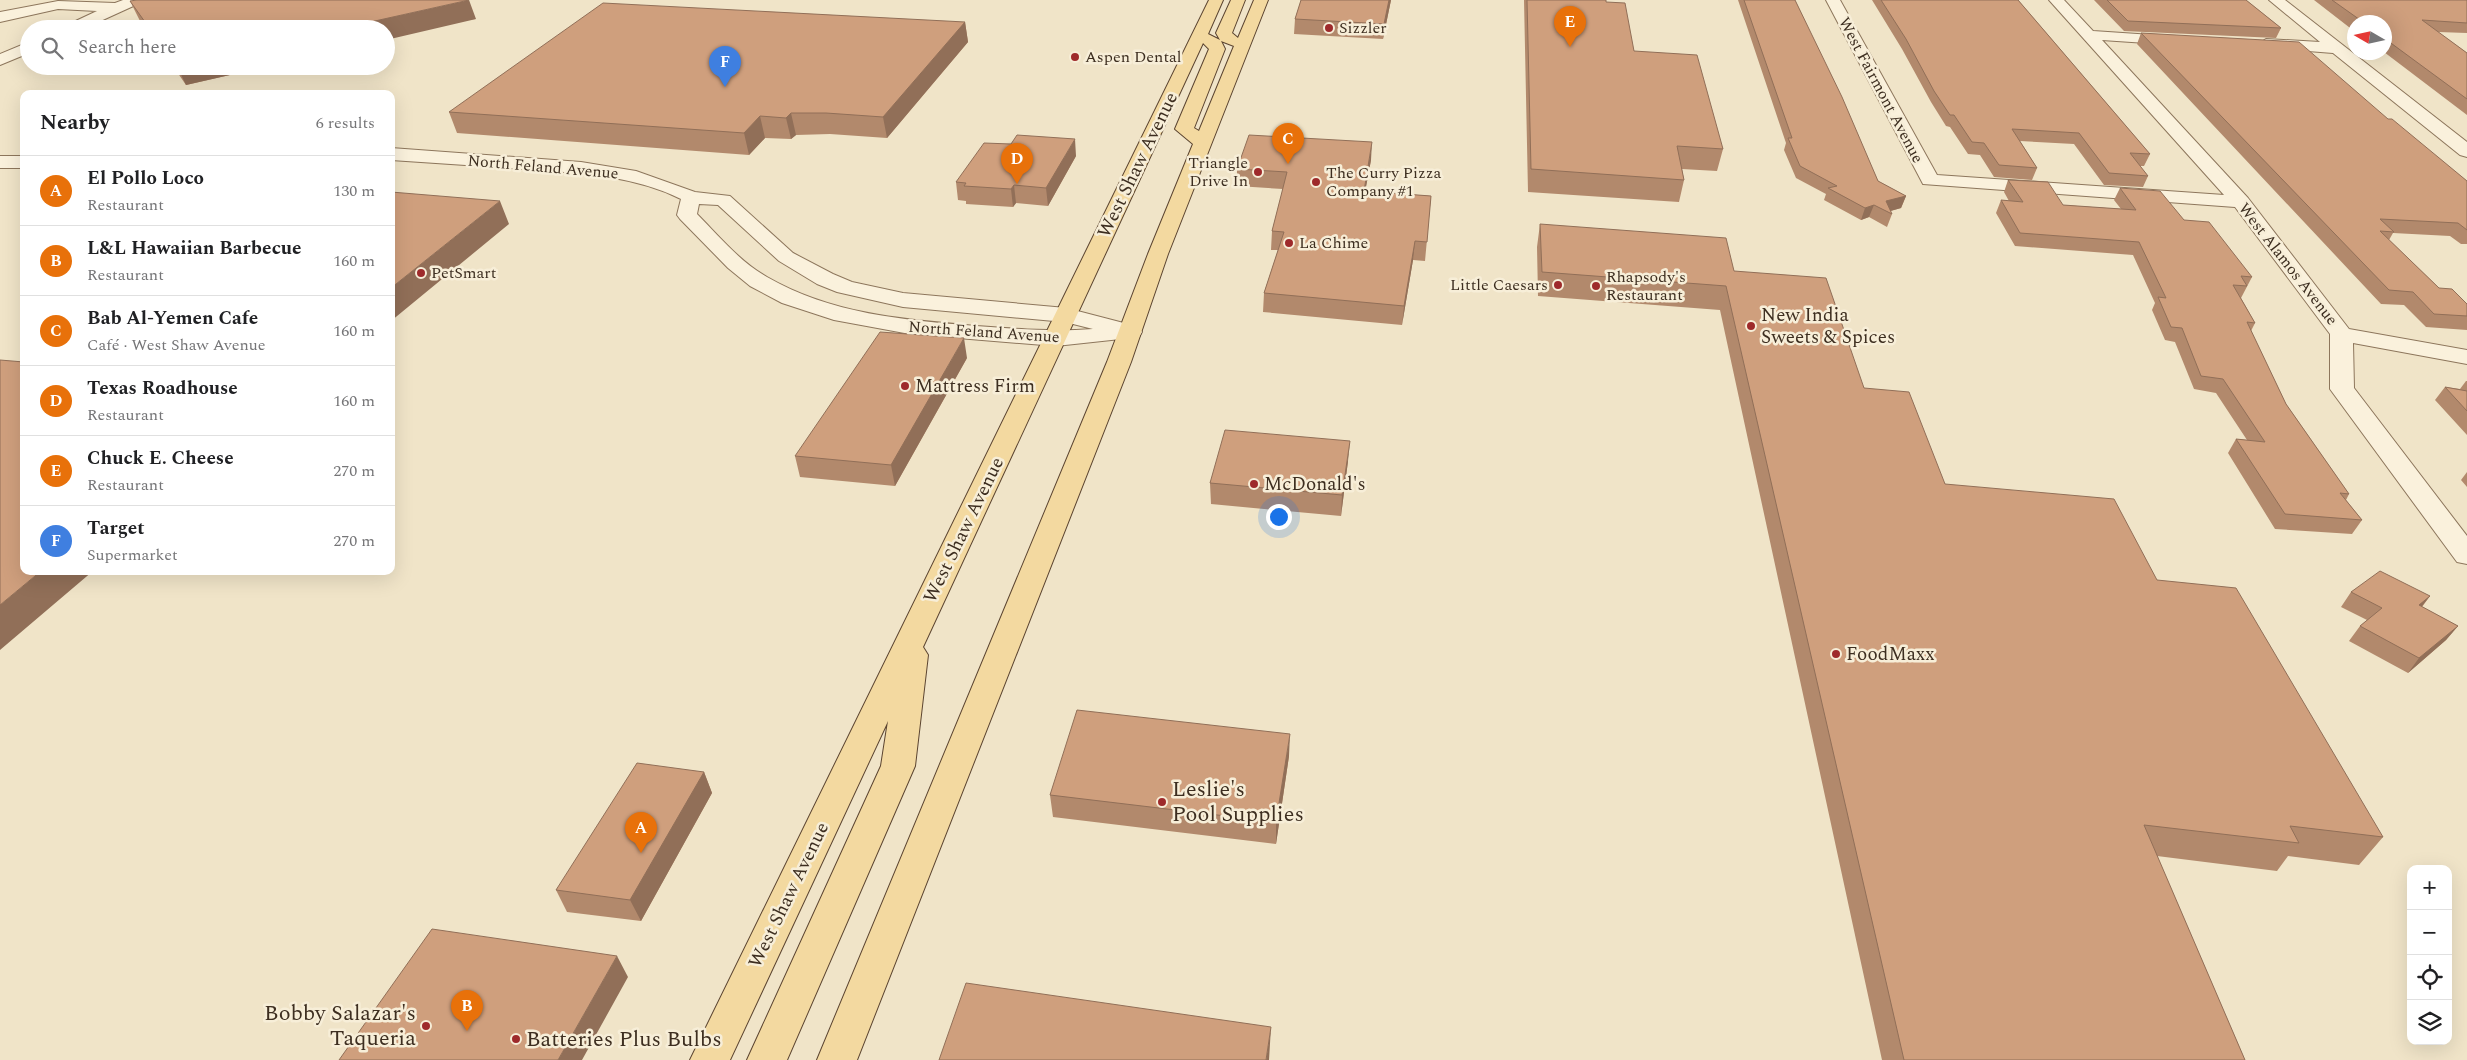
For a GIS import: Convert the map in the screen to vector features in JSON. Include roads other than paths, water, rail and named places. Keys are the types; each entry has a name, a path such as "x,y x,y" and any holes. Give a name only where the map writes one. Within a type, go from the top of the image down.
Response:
{"main road":[{"name":"West Shaw Avenue","path":"710,1060 1216,0"},
{"path":"1238,0 1224,37 1243,44"},
{"path":"837,1060 1131,332 1158,254 1261,0"},
{"path":"1200,36 1213,41 1218,49 1184,129 1203,143"},
{"path":"767,1060 898,766 916,629"}],"street":[{"path":"90,20 135,0"},
{"name":"West Fairmont Avenue","path":"1833,0 1930,180 2241,202"},
{"name":"West Alamos Avenue","path":"2056,0 2241,202 2341,334 2342,389 2467,555"},
{"path":"2276,0 2467,151"},
{"path":"0,17 58,5 116,8"},
{"path":"2088,35 2188,40"},
{"path":"2247,44 2337,48"},
{"path":"0,60 20,51"},
{"name":"North Feland Avenue","path":"395,154 596,170 636,177 677,190 691,197 723,200 742,214 786,257 825,279 845,287 902,300 1061,327"},
{"path":"0,162 20,162"},
{"name":"North Feland Avenue","path":"691,197 687,215 747,273 790,298 842,315 910,327 1061,327 1131,332"},
{"path":"2341,334 2467,357"}],"place":[{"name":"Sizzler","path":"1329,28"},
{"name":"Chuck E. Cheese","path":"1570,47"},
{"name":"Aspen Dental","path":"1075,57"},
{"name":"Target","path":"725,87"},
{"name":"Bab Al-Yemen Cafe","path":"1288,164"},
{"name":"Triangle Drive In","path":"1258,172"},
{"name":"The Curry Pizza Company #1","path":"1316,182"},
{"name":"Texas Roadhouse","path":"1017,184"},
{"name":"La Chime","path":"1289,243"},
{"name":"PetSmart","path":"421,273"},
{"name":"Little Caesars","path":"1558,285"},
{"name":"Rhapsody's Restaurant","path":"1596,286"},
{"name":"New India Sweets & Spices","path":"1751,326"},
{"name":"Mattress Firm","path":"905,386"},
{"name":"McDonald's","path":"1254,484"},
{"name":"FoodMaxx","path":"1836,654"},
{"name":"Leslie's Pool Supplies","path":"1162,802"},
{"name":"El Pollo Loco","path":"641,853"},
{"name":"Bobby Salazar's Taqueria","path":"426,1026"},
{"name":"L&L Hawaiian Barbecue","path":"467,1031"},
{"name":"Batteries Plus Bulbs","path":"516,1039"}]}
